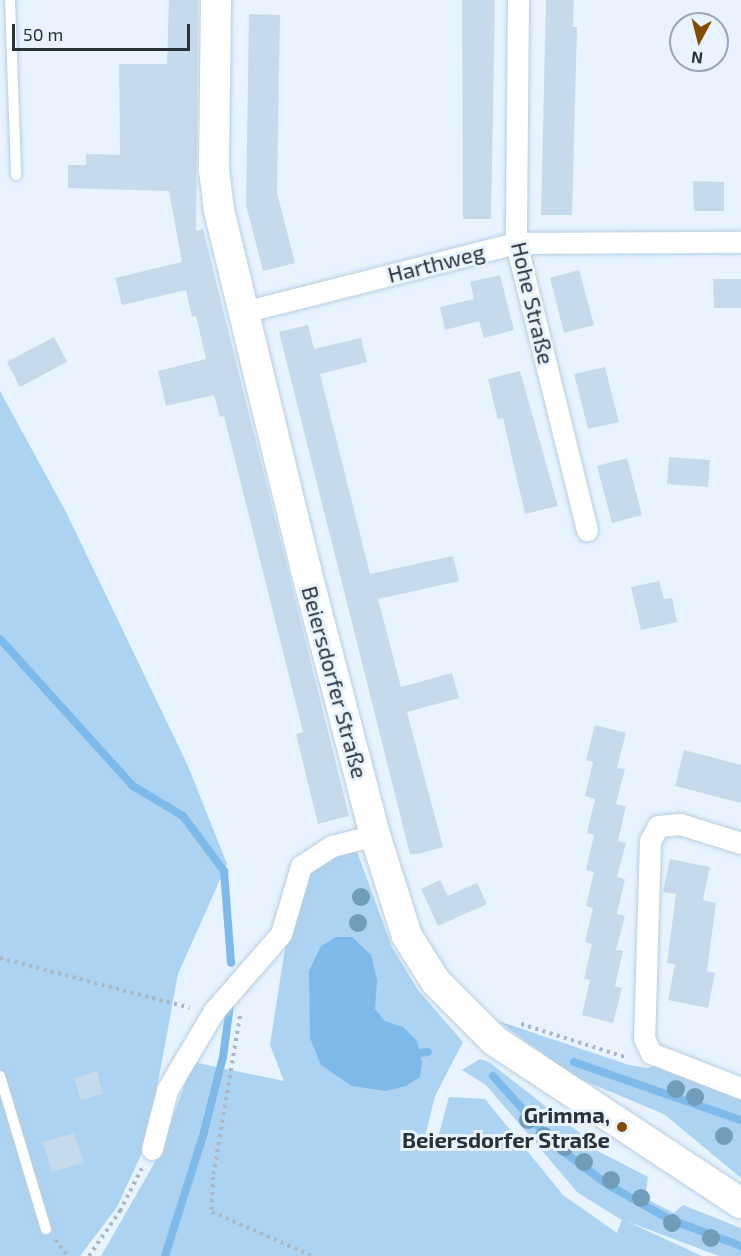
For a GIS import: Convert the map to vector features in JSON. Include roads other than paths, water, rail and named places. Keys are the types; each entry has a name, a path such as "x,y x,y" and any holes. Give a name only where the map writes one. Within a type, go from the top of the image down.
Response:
{"street":[{"name":"Beiersdorfer Straße","path":"216,0 214,171 219,210 375,835 407,936 451,1001 495,1041 741,1203"},
{"name":"Hohe Straße","path":"518,0 516,243 587,530"},
{"name":"Harthweg","path":"243,312 516,243 741,242"},
{"path":"741,843 680,824 658,826 650,841 644,1038 645,1048 651,1053 741,1088"},
{"path":"152,1149 166,1090 214,1011 281,934 302,866 332,846 375,835"}],"lane":[{"path":"10,0 16,175"},
{"path":"0,1076 46,1229"}],"waterway":[{"path":"0,639 133,786 183,816 224,871 231,963"},
{"path":"165,1256 204,1132 223,1057 230,1005"},
{"path":"420,1053 428,1052"},
{"path":"574,1062 741,1120"},
{"path":"493,1076 556,1146 608,1185 669,1219 741,1246"}],"place":[{"name":"Grimma, Beiersdorfer Straße","path":"622,1127"}]}
